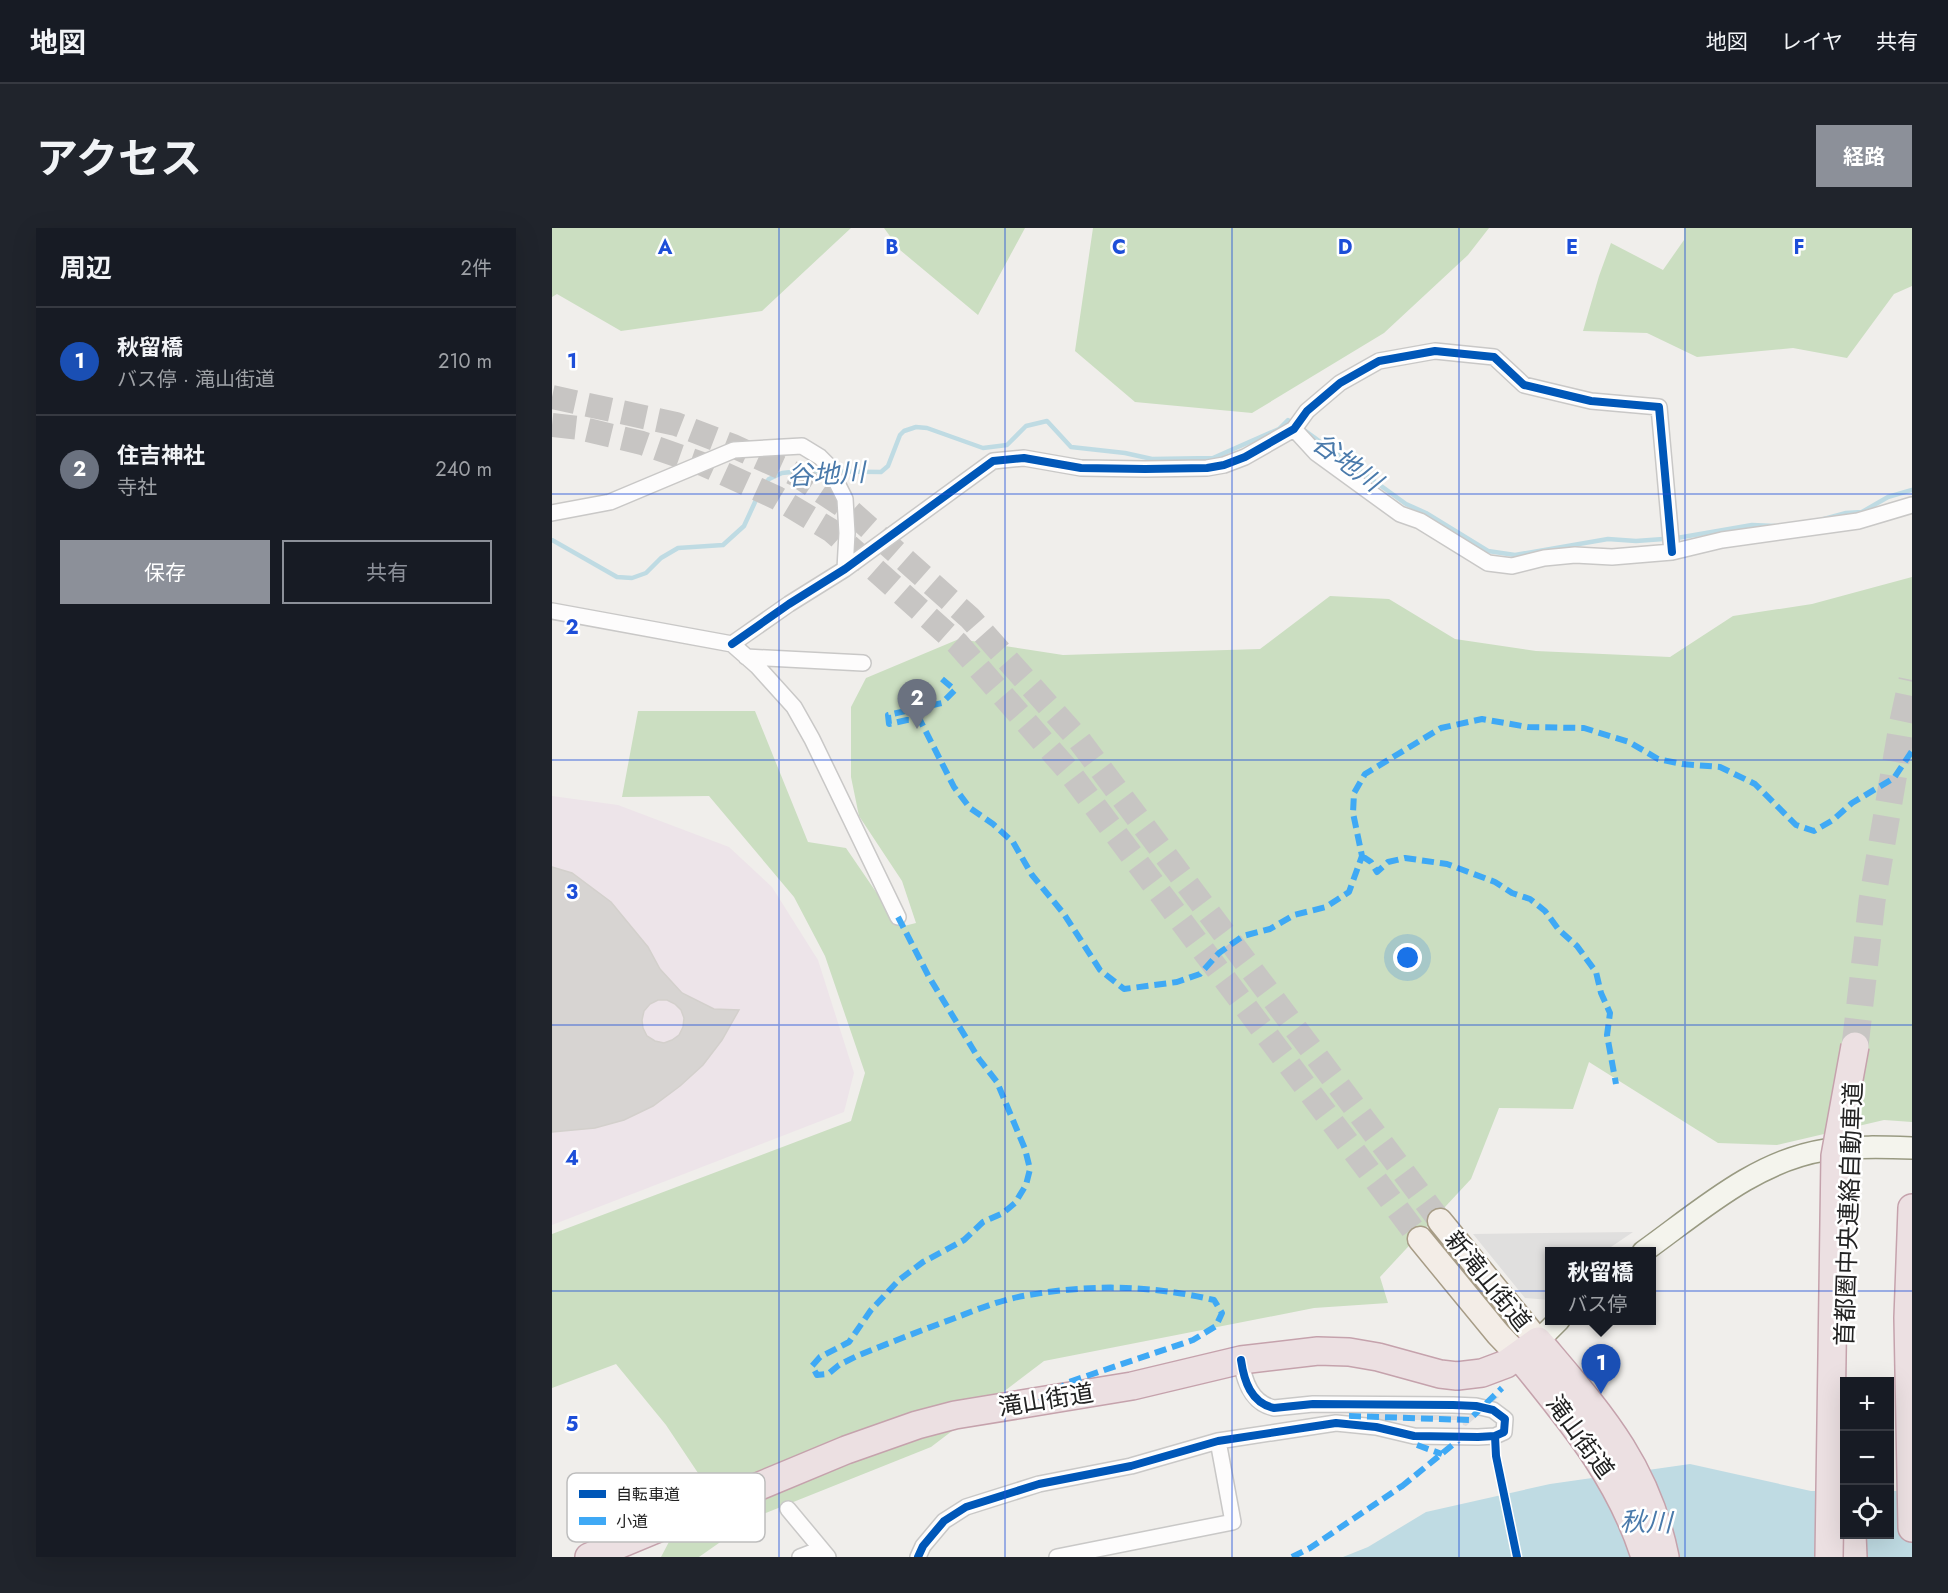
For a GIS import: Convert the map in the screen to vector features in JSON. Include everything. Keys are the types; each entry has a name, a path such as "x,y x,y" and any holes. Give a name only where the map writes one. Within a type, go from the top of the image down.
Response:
{"highway":[{"name":"首都圏中央連絡自動車道","path":"1829,1557 1835,1156 1855,1046 1846,1206 1845,1377"},
{"path":"1912,1208 1908,1318 1912,1528"},
{"name":"滝山街道","path":"765,1484 846,1450 917,1425 994,1407 1040,1402 1132,1386 1241,1360 1318,1351 1349,1352 1457,1376 1495,1369 1528,1348"},
{"name":"滝山街道","path":"1528,1348 1606,1424 1625,1451 1644,1489 1659,1529 1665,1557"},
{"name":"滝山街道","path":"1528,1348 1576,1427 1611,1478 1645,1557"},
{"path":"1852,1539 1853,1557"},
{"name":"滝山街道","path":"589,1557 625,1542"}],"main road":[{"name":"新滝山街道","path":"1440,1221 1528,1348"},
{"name":"新滝山街道","path":"1420,1239 1498,1334 1528,1348"}],"street":[{"path":"732,644 789,604 845,569 993,461 1024,458 1081,468 1207,468 1224,465 1245,457 1293,429 1307,411 1340,383 1358,372 1379,361 1435,351 1494,357 1524,385 1554,393 1591,401 1659,407 1672,552"},
{"path":"1293,429 1316,453 1400,514 1420,520 1488,563 1512,566 1544,558 1575,555 1612,556 1672,552 1722,540 1858,521 1912,505"},
{"path":"552,513 610,502 734,450 802,446 820,457 832,473 846,505 845,569"},
{"path":"552,610 732,644 778,687 794,707 812,739 898,917"},
{"path":"746,657 863,663"},
{"path":"1649,1247 1719,1196 1768,1168 1825,1150 1912,1148"},
{"path":"1528,1348 1553,1325"},
{"path":"918,1557 923,1546 944,1521 966,1507 1039,1484 1131,1466 1218,1442 1336,1423 1376,1427 1414,1436 1478,1437 1495,1436 1504,1432 1505,1419 1500,1414 1476,1406 1335,1404 1274,1408 1265,1406 1251,1392 1243,1376 1241,1360"},
{"path":"1057,1557 1233,1522 1218,1442"},
{"path":"788,1509 824,1553 800,1557"}],"shaded area":[{"path":"552,796 618,805 729,847 772,887 818,960 854,1073 844,1112 552,1225"},
{"path":"1633,1232 1611,1247 1545,1247 1545,1300 1525,1298 1473,1234"}],"green space":[{"path":"552,228 851,228 762,311 621,331 557,294 552,297"},
{"path":"884,228 1025,228 978,315 900,250"},
{"path":"1093,228 1489,228 1468,255 1384,333 1252,413 1135,402 1075,351"},
{"path":"1684,228 1912,228 1912,286 1894,294 1847,358 1793,348 1697,357 1647,333 1583,331 1611,243 1663,270 1684,240"},
{"path":"1912,577 1912,1122 1884,1120 1777,1145 1718,1143 1589,1062 1573,1109 1499,1108 1471,1179 1380,1277 1388,1303 1314,1308 1044,1361 931,1447 765,1513 765,1473 698,1473 666,1425 616,1364 552,1388 552,1234 851,1121 865,1073 825,956 794,897 709,796 622,797 638,711 755,711 808,842 846,848 900,927 916,923 902,881 859,816 851,777 851,707 866,678 959,639 1063,655 1260,649 1330,596 1389,599 1455,639 1536,651 1670,657 1733,616 1812,604"},
{"path":"669,1542 720,1542 699,1557 661,1557"}],"water":[{"name":"秋川","path":"1690,1464 1811,1491 1840,1491 1840,1539 1894,1539 1894,1491 1912,1491 1912,1557 1343,1557 1368,1547 1426,1512 1550,1484"}],"pier":[{"path":"1493,1395 1499,1397 1466,1426 1463,1425 1462,1420 1370,1420 1371,1413 1469,1416"},
{"path":"1500,1457 1521,1557 1514,1557 1493,1458"}],"building":[{"path":"552,867 572,873 611,902 648,947 660,969 682,993 714,1009 739,1010 722,1040 703,1065 653,1106 624,1120 595,1128 552,1132","holes":["658,1000 667,1000 681,1010 684,1018 679,1035 664,1043 647,1036 642,1020 644,1011 650,1004"]}],"waterway":[{"name":"谷地川","path":"552,540 617,577 632,578 646,573 661,558 678,548 723,545 744,526 761,489 769,479 782,473 801,471 881,472 888,466 900,435 916,427 927,428 983,448 1007,445 1026,426 1047,421 1071,447 1125,453 1152,459 1213,458 1279,429 1288,420 1294,424"},
{"name":"谷地川","path":"1304,430 1406,504 1426,513 1488,551 1515,555 1608,539 1636,541 1677,538 1752,525 1775,526"},
{"name":"谷地川","path":"1824,519 1846,513 1862,512 1888,497 1912,490"}],"tunnel":[{"path":"552,397 676,424 795,474 849,510 970,618 1079,740 1440,1221"},
{"path":"552,425 579,428 642,443 705,465 777,498 832,531 957,643 1067,769 1420,1239"},
{"path":"1855,1046 1872,901 1912,680"}],"marked path":[{"path":"942,679 955,690 942,703 888,715 889,724 920,720 954,787 970,808 1013,842 1032,875 1064,914 1100,970 1124,989 1177,982 1200,974 1219,953 1243,936 1270,929 1294,915 1326,907 1349,892 1362,856 1353,813 1354,793 1365,774 1441,728 1482,719 1528,727 1584,728 1629,742 1658,759 1682,764 1720,767 1755,784 1796,825 1814,831 1833,820 1852,803 1894,778 1912,751"},
{"path":"1362,856 1371,862 1377,872 1388,862 1405,858 1447,864 1495,882 1512,893 1530,899 1545,911 1559,930 1577,946 1596,972 1601,993 1610,1013 1607,1035 1616,1084"},
{"path":"898,917 929,977 979,1059 997,1082 1025,1149 1030,1169 1026,1185 1015,1203 1003,1213 983,1222 964,1240 923,1262 899,1280 871,1310 849,1342 820,1357 812,1366 817,1375 828,1374 839,1365 857,1356 982,1308 1019,1297 1053,1291 1099,1288 1167,1291 1214,1300 1222,1313 1216,1326 1193,1340 1069,1382 1040,1402"},
{"path":"1349,1416 1469,1420 1502,1388"},
{"path":"1401,1487 1461,1438"},
{"path":"1417,1445 1442,1454"},
{"path":"1292,1557 1310,1548 1402,1486"}],"cycle path":[{"path":"732,644 789,604 845,569 993,461 1024,458 1081,468 1207,468 1224,465 1245,457 1294,429 1307,411 1340,383 1379,361 1435,351 1494,357 1524,385 1591,401 1659,407 1672,552"},
{"path":"918,1557 923,1546 944,1521 966,1507 1039,1484 1131,1466 1218,1441 1336,1423 1376,1427 1414,1436 1478,1437 1495,1436 1504,1432 1505,1419 1493,1410 1476,1406 1313,1404 1274,1408 1254,1396 1244,1376 1241,1360"},
{"path":"1495,1436 1496,1456 1517,1557"}],"place":[{"name":"住吉神社","path":"917,729"},
{"name":"秋留橋","path":"1601,1394"}]}
